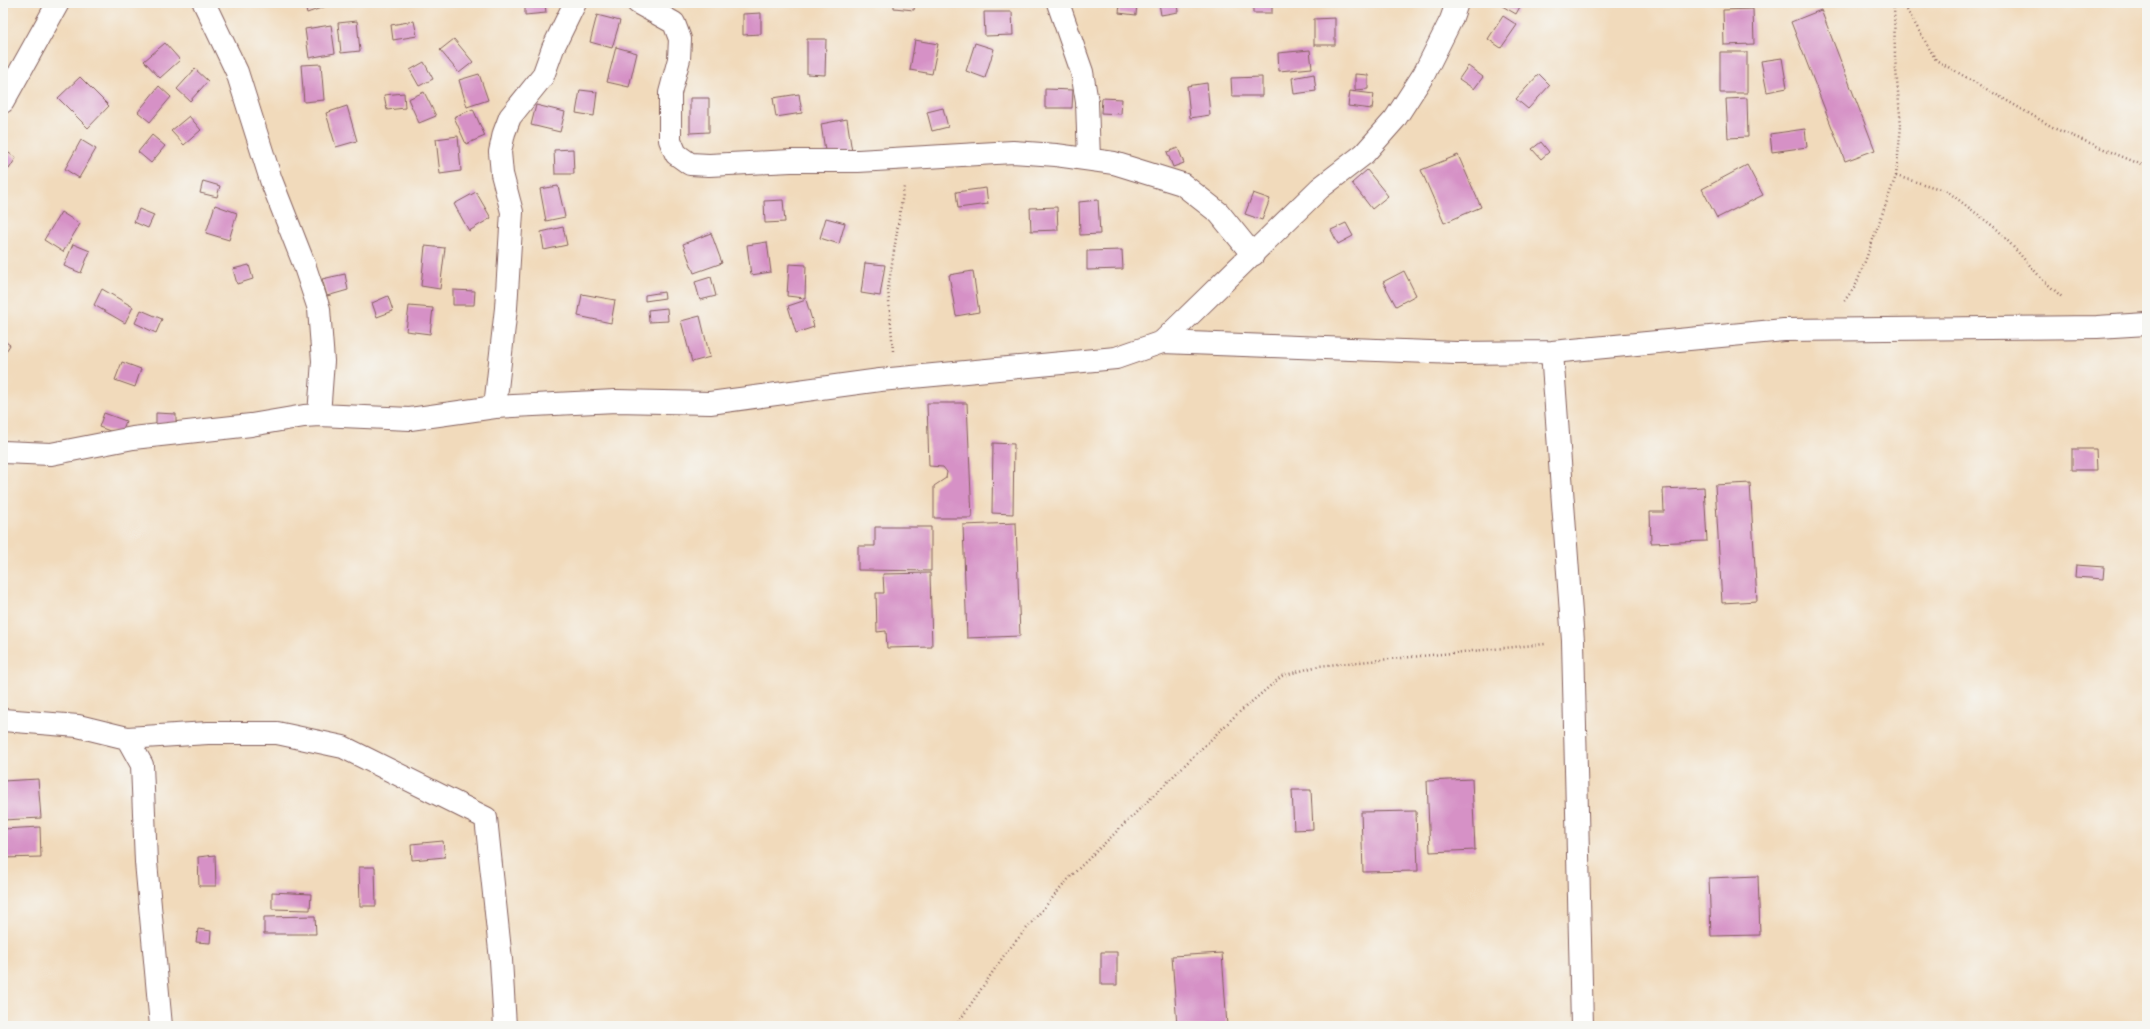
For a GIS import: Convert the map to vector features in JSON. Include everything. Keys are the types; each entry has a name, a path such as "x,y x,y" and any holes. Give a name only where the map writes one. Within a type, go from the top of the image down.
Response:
{"street":[{"path":"3,102 58,3"},
{"path":"204,3 237,72 271,180 304,264 318,309 323,361 319,415"},
{"path":"495,407 506,308 512,212 502,174 500,152 504,133 510,118 543,76 553,48 575,3"},
{"path":"638,3 674,23 680,39 678,59 670,93 670,140 676,154 690,164 709,165 903,159 1013,152 1088,159 1137,169 1182,184 1219,213 1253,255"},
{"path":"1058,3 1082,72 1088,102 1088,159"},
{"path":"1162,342 1194,309 1253,255 1320,188 1364,154 1395,119 1424,74 1451,20 1457,3"},
{"path":"3,452 51,454 133,438 251,425 276,420 319,415 410,419 495,407 616,400 710,403 896,379 1116,358 1162,342 1456,352 1552,352 1784,330 2097,328 2147,324"},
{"path":"1552,352 1572,641 1582,1026"},
{"path":"3,720 78,726 127,738 208,733 277,733 343,747 486,818 501,960 505,1026"},
{"path":"127,738 142,765 146,862 161,1026"}],"path":[{"path":"1840,306 1855,287 1896,176 1901,126 1895,58 1894,3"},
{"path":"1903,3 1936,60 2056,129 2147,167"},
{"path":"896,379 888,289 904,183 903,159"},
{"path":"1896,176 1946,191 1998,230 2042,279 2064,298"},
{"path":"956,1026 1005,954 1071,876 1236,715 1282,676 1318,666 1572,641"}],"building":[{"path":"304,3 335,3 307,13"},
{"path":"525,3 545,3 546,13 525,15"},
{"path":"894,3 915,3 914,10 894,8"},
{"path":"975,3 1014,3 1014,6"},
{"path":"1120,3 1137,3 1136,15 1119,13"},
{"path":"1159,3 1177,3 1178,12 1161,15"},
{"path":"1253,3 1272,3 1272,13 1253,13"},
{"path":"1497,3 1522,3 1516,14"},
{"path":"1753,9 1754,44 1724,45 1723,10"},
{"path":"1821,10 1875,150 1845,161 1791,22"},
{"path":"984,12 1012,12 1013,35 985,36"},
{"path":"761,13 761,34 743,35 743,14"},
{"path":"597,15 620,21 612,48 590,42"},
{"path":"1503,16 1517,25 1501,48 1488,39"},
{"path":"1335,18 1335,45 1314,45 1314,19"},
{"path":"357,21 360,51 341,53 338,23"},
{"path":"414,21 417,36 393,40 391,25"},
{"path":"331,25 335,53 309,58 305,29"},
{"path":"454,39 473,62 459,73 440,50"},
{"path":"807,39 826,39 825,75 807,74"},
{"path":"915,40 938,44 932,74 910,70"},
{"path":"165,43 180,60 160,78 144,61"},
{"path":"975,43 994,49 985,78 966,71"},
{"path":"616,47 637,53 629,87 607,82"},
{"path":"1310,50 1312,68 1279,71 1278,53"},
{"path":"1720,52 1747,52 1747,93 1720,93"},
{"path":"1782,58 1787,88 1767,92 1761,61"},
{"path":"424,62 433,79 419,86 410,70"},
{"path":"321,64 324,100 304,102 301,65"},
{"path":"1468,66 1483,77 1474,89 1459,79"},
{"path":"195,69 208,81 190,101 177,89"},
{"path":"479,74 488,100 467,107 459,80"},
{"path":"1314,74 1316,91 1294,94 1292,78"},
{"path":"1355,74 1368,75 1368,89 1355,90"},
{"path":"1539,74 1550,85 1528,109 1516,99"},
{"path":"80,77 109,106 88,128 58,98"},
{"path":"1262,77 1262,96 1232,96 1231,78"},
{"path":"1207,83 1210,115 1190,118 1187,86"},
{"path":"159,86 171,97 150,122 138,112"},
{"path":"1045,89 1073,90 1072,108 1045,108"},
{"path":"580,90 597,92 594,116 576,113"},
{"path":"1350,91 1374,94 1372,109 1348,106"},
{"path":"424,92 436,116 419,123 408,99"},
{"path":"404,93 405,108 387,110 384,95"},
{"path":"799,94 802,113 776,117 773,98"},
{"path":"690,98 709,98 709,132 690,133"},
{"path":"1102,98 1122,99 1121,114 1101,113"},
{"path":"1747,98 1748,137 1728,138 1726,99"},
{"path":"536,105 565,112 560,132 531,125"},
{"path":"347,106 357,141 336,147 326,113"},
{"path":"943,108 948,127 932,131 927,112"},
{"path":"473,109 485,136 466,144 454,117"},
{"path":"189,116 201,130 184,145 171,131"},
{"path":"847,119 852,152 826,157 821,124"},
{"path":"1805,129 1807,147 1772,152 1770,134"},
{"path":"152,135 165,146 151,163 138,152"},
{"path":"458,136 461,171 440,174 436,139"},
{"path":"81,140 96,149 79,178 65,169"},
{"path":"1541,142 1549,152 1541,159 1532,149"},
{"path":"1178,148 1184,163 1173,167 1167,152"},
{"path":"3,149 16,158 9,169 3,165"},
{"path":"573,149 574,174 555,174 554,150"},
{"path":"1458,155 1481,207 1444,223 1421,170"},
{"path":"1747,165 1763,195 1717,218 1702,189"},
{"path":"1367,170 1388,196 1372,209 1352,183"},
{"path":"203,181 220,186 217,197 200,193"},
{"path":"558,186 565,217 546,221 540,189"},
{"path":"986,188 988,204 958,208 956,192"},
{"path":"476,192 491,218 469,231 454,204"},
{"path":"1253,193 1270,199 1262,220 1245,214"},
{"path":"783,200 785,222 765,223 764,201"},
{"path":"1098,200 1100,234 1080,235 1079,202"},
{"path":"215,205 237,213 229,240 206,233"},
{"path":"1057,207 1058,230 1031,231 1030,208"},
{"path":"139,209 154,215 148,228 134,222"},
{"path":"61,212 80,224 63,252 44,240"},
{"path":"826,218 845,223 839,244 820,238"},
{"path":"1346,223 1353,236 1338,244 1331,230"},
{"path":"563,227 567,245 544,250 541,232"},
{"path":"711,233 722,263 694,273 683,244"},
{"path":"767,242 771,272 751,275 747,245"},
{"path":"73,244 90,251 81,273 64,266"},
{"path":"425,246 445,248 440,289 421,286"},
{"path":"1122,250 1123,269 1087,270 1087,251"},
{"path":"865,263 885,265 880,296 861,293"},
{"path":"789,264 806,265 805,298 787,296"},
{"path":"249,265 253,279 237,284 233,269"},
{"path":"973,271 979,312 956,316 949,275"},
{"path":"1404,271 1416,295 1396,306 1383,282"},
{"path":"345,274 348,290 327,296 322,279"},
{"path":"711,277 716,296 700,300 695,282"},
{"path":"102,289 133,307 125,323 94,305"},
{"path":"453,290 475,291 474,305 453,305"},
{"path":"664,292 665,298 645,301 645,295"},
{"path":"582,294 615,300 611,323 578,316"},
{"path":"388,296 393,311 377,317 372,303"},
{"path":"806,300 814,327 796,333 788,306"},
{"path":"409,306 433,308 430,334 406,331"},
{"path":"667,308 668,321 649,322 648,310"},
{"path":"141,310 162,319 156,333 135,323"},
{"path":"700,316 710,357 692,362 681,321"},
{"path":"3,340 10,345 3,356"},
{"path":"122,362 141,369 135,387 115,380"},
{"path":"927,403 967,403 972,518 934,518 934,486 946,478 947,472 943,467 929,466"},
{"path":"104,413 126,421 121,435 99,427"},
{"path":"156,413 176,414 176,432 156,431"},
{"path":"993,443 1014,444 1013,514 992,513"},
{"path":"2072,449 2096,449 2097,470 2072,470"},
{"path":"1750,483 1757,601 1722,603 1715,485"},
{"path":"1704,487 1707,541 1651,543 1650,512 1664,512 1663,489"},
{"path":"1016,523 1020,636 967,638 963,525"},
{"path":"875,527 931,527 931,571 858,570 858,546 875,546"},
{"path":"2076,565 2104,567 2103,579 2075,577"},
{"path":"930,573 932,647 887,648 886,631 877,632 876,593 884,593 883,574"},
{"path":"38,779 41,818 3,820 3,781"},
{"path":"1472,779 1475,850 1430,852 1427,781"},
{"path":"1292,790 1311,790 1313,829 1294,830"},
{"path":"1416,811 1418,871 1363,872 1361,812"},
{"path":"40,827 41,857 3,858 3,829"},
{"path":"443,841 445,857 412,860 411,844"},
{"path":"215,855 216,886 199,886 198,857"},
{"path":"359,867 375,867 376,906 360,906"},
{"path":"1758,876 1760,935 1711,936 1709,878"},
{"path":"272,892 311,894 310,910 272,909"},
{"path":"315,916 316,934 264,934 264,917"},
{"path":"198,929 211,931 210,943 196,942"},
{"path":"1101,952 1117,952 1117,985 1101,985"},
{"path":"1222,953 1227,1026 1177,1026 1172,956"}]}
